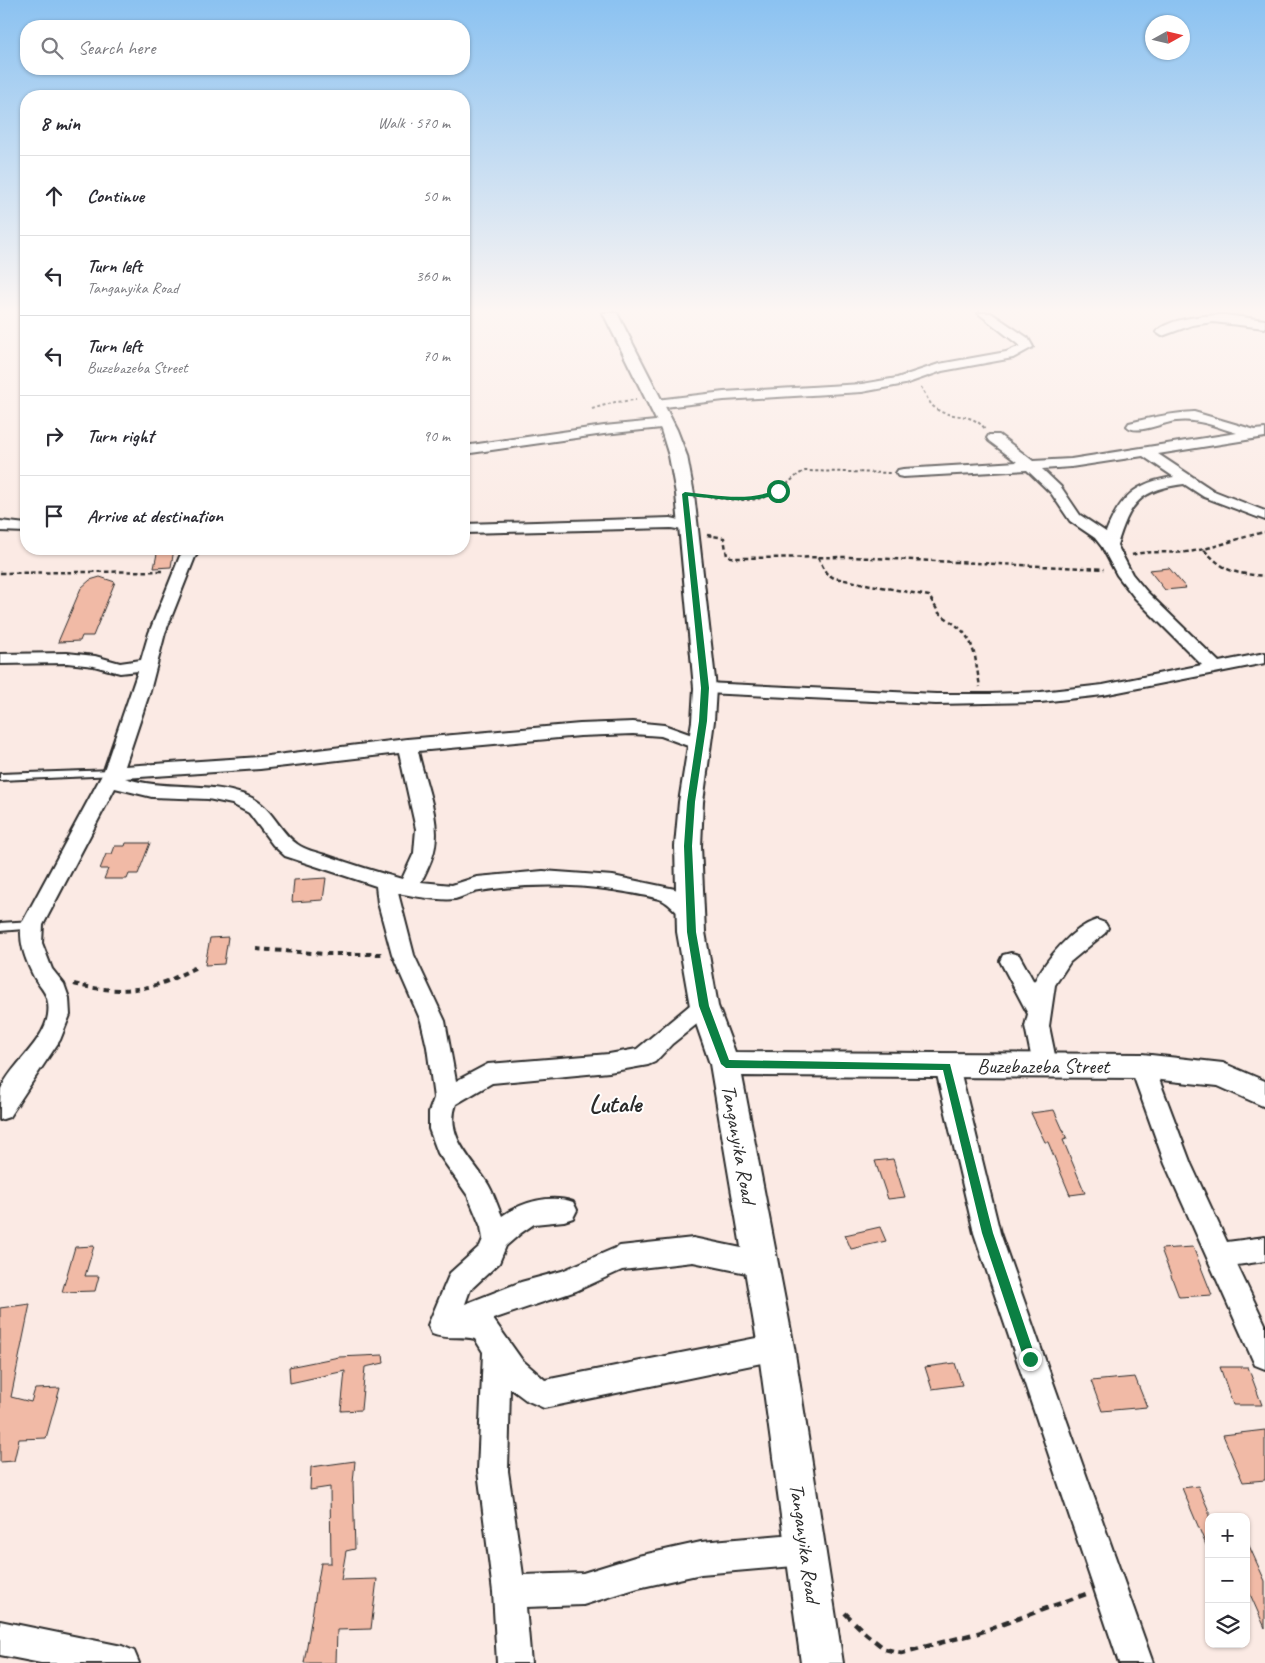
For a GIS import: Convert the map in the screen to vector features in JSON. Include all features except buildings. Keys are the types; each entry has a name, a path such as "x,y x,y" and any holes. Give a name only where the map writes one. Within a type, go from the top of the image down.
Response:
{"street":[{"name":"Tanganyika Road","path":"649,391 678,456 685,494 705,688 691,802 688,846 691,932 704,1006 726,1064 776,1347 822,1663"},
{"path":"470,449 604,430 659,410 724,396 829,391"},
{"path":"1134,426 1155,423 1173,417 1194,416 1261,434"},
{"path":"903,473 1071,464 1261,434"},
{"path":"994,438 1032,467 1056,490 1075,518 1100,535 1109,545 1119,565 1141,595 1215,668"},
{"path":"1148,453 1186,479 1226,502 1265,516"},
{"path":"1109,545 1117,524 1134,497 1146,488 1186,479"},
{"path":"470,529 671,523 689,532"},
{"path":"0,526 20,528"},
{"path":"0,1110 52,1034 57,1021 58,998 53,984 43,973 31,943 32,924 111,777 128,732 157,632 189,555"},
{"path":"0,659 66,658 95,661 120,668 148,665"},
{"path":"705,688 982,700 1041,697 1103,690 1265,658"},
{"path":"111,777 260,763 407,745 580,730 632,728 664,731 699,744"},
{"path":"407,745 422,808 426,841 417,870 408,888"},
{"path":"111,777 127,786 150,791 210,792 232,797 265,816 284,846 292,851 408,888 454,892 477,884 543,878 578,880 613,883 668,894 690,911"},
{"path":"386,882 389,904 403,955 433,1021 439,1047 446,1098 441,1112 441,1129 447,1146 478,1190 494,1227 496,1239"},
{"path":"1045,1065 1037,1026 1044,984 1062,956 1097,928"},
{"path":"1011,961 1038,1012"},
{"path":"446,1098 488,1074 609,1063 640,1058 704,1006"},
{"name":"Buzebazeba Street","path":"726,1064 1142,1066 1210,1072 1238,1081 1265,1095"},
{"path":"947,1066 987,1233 1136,1663"},
{"path":"1142,1066 1178,1164 1265,1355"},
{"path":"442,1325 460,1282 490,1254 496,1239 510,1225 531,1212 564,1210"},
{"path":"1218,1255 1265,1249"},
{"path":"442,1325 521,1295 566,1282 620,1258 693,1250 761,1264"},
{"path":"442,1325 467,1324 484,1328 497,1350 516,1375 536,1391 544,1394 776,1347"},
{"path":"497,1350 493,1471 509,1592 514,1663"},
{"path":"509,1592 583,1589 638,1572 702,1558 806,1549"},
{"path":"0,1638 122,1663"}],"lane":[{"path":"0,776 111,777"},
{"path":"0,927 32,924"}],"path":[{"path":"923,391 934,408 976,420 994,438"},
{"path":"592,409 615,402 659,410"},
{"path":"685,494 740,499 765,497 778,491 796,474 805,471 874,474 903,473"},
{"path":"689,532 720,536 725,541 726,554 730,558 883,558 1068,568 1119,565 1144,551 1156,550 1174,553 1204,550 1235,539 1265,532"},
{"path":"1204,550 1228,572 1265,576"},
{"path":"818,557 826,573 834,578 930,596 934,607 962,629 969,637 975,655 982,700"},
{"path":"0,573 183,570"},
{"path":"256,949 326,954 403,955"},
{"path":"43,973 84,987 120,988 162,983 198,967"},
{"path":"813,1600 838,1605 866,1634 885,1649 901,1653 959,1639 1022,1618 1080,1597 1109,1582"}],"district":[{"name":"Lutale","path":"615,1103"}],"route":[{"path":"778,491 765,497 740,499 685,494 705,688 703,721 691,802 688,846 691,932 704,1006 726,1064 947,1066 987,1233 1030,1359"}]}
